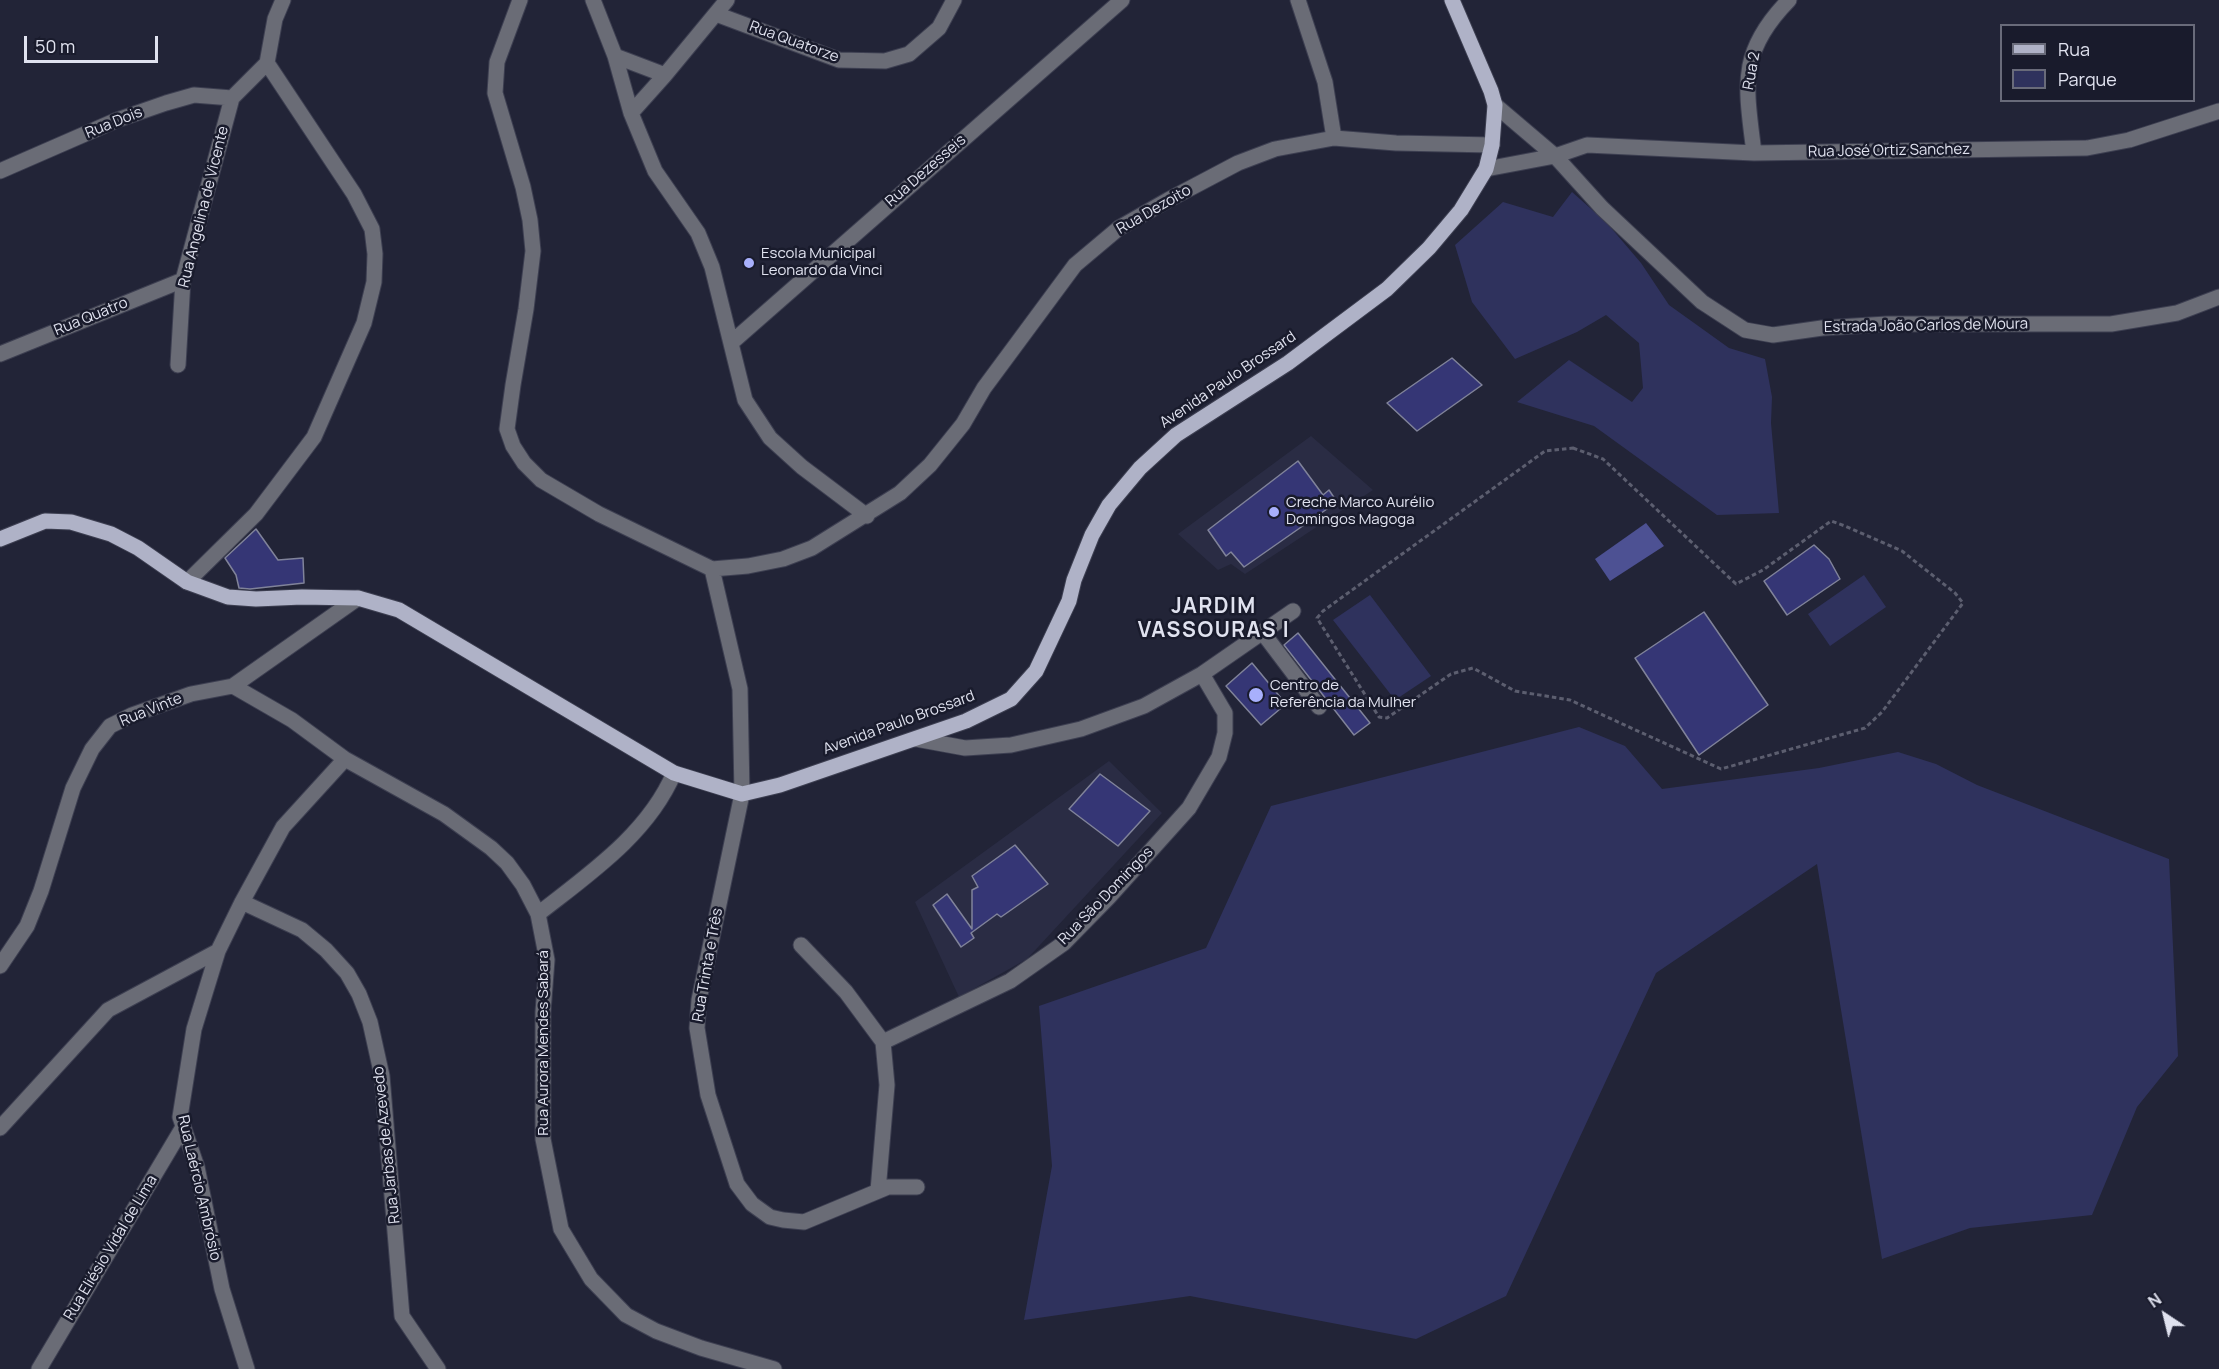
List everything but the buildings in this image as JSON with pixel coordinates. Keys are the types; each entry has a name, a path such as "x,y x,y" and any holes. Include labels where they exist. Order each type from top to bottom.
{"main road":[{"name":"Avenida Paulo Brossard","path":"742,794 780,785 916,739 966,721 1011,699 1036,671 1070,601 1074,580 1092,536 1109,505 1140,468 1176,435 1288,363 1387,289 1429,248 1461,210 1486,169 1492,145 1495,105 1452,0"},
{"path":"0,540 45,521 71,522 111,534 138,548 187,582 228,597 358,598 399,610 674,773 742,794"}],"street":[{"path":"187,582 255,514 314,437 364,323 374,282 375,254 372,229 354,194 267,63 274,19 283,0"},
{"path":"520,0 497,62 495,93 523,187 530,220 533,251 507,429 513,447 524,463 541,480 599,514 712,569"},
{"path":"592,0 615,56 631,113 655,171 698,233 712,267 745,400 770,438 802,467 867,516"},
{"path":"631,113 727,0"},
{"name":"Rua Quatorze","path":"716,14 839,60 885,61 909,54 939,28 954,0"},
{"name":"Rua Dezesseis","path":"731,342 1102,7 1122,0"},
{"path":"1298,0 1325,82 1334,138"},
{"name":"Rua 2","path":"1754,153 1746,86 1751,59 1762,31 1789,0"},
{"path":"615,56 665,75"},
{"name":"Rua Angelina de Vicente","path":"178,365 183,280 232,98 267,63"},
{"name":"Rua Dois","path":"0,171 117,120 166,103 194,95 232,98"},
{"name":"Estrada João Carlos de Moura","path":"1495,105 1555,156 1602,208 1702,302 1745,330 1773,335 1822,328 1887,324 2111,324 2177,313 2219,297"},
{"name":"Rua José Ortiz Sanchez","path":"1486,169 1555,156 1587,145 1754,153 2087,148 2129,140 2219,111"},
{"name":"Rua Dezoito","path":"712,569 748,566 783,559 812,548 867,516 900,493 930,465 963,424 991,379 1075,265 1119,228 1238,163 1275,149 1334,138 1396,143 1492,145"},
{"name":"Rua Quatro","path":"0,354 183,280"},
{"name":"Rua Trinta e Três","path":"712,569 740,689 742,794 699,1000 697,1028 708,1095 737,1184 752,1204 770,1217 804,1221 878,1191 888,1188 917,1187"},
{"name":"Rua Vinte","path":"0,966 27,926 41,891 73,788 92,748 110,726 132,715 191,694 233,686 358,598"},
{"path":"916,739 965,748 1011,745 1081,729 1144,706 1202,674 1293,611"},
{"path":"1263,633 1318,706"},
{"name":"Rua São Domingos","path":"883,1042 1010,981 1064,942 1109,897 1189,808 1219,757 1226,733 1225,713 1202,674"},
{"name":"Rua Aurora Mendes Sabará","path":"233,686 292,720 345,759 444,814 491,848 507,863 523,885 538,914 547,960 543,1012 543,1139 561,1229 591,1280 626,1315 668,1336 774,1369"},
{"name":"Rua Laércio Ambrósio","path":"247,1369 222,1290 197,1167 180,1117 194,1029 218,951 283,827 345,759"},
{"path":"538,914 588,875 634,832 664,796 674,773"},
{"name":"Rua Jarbas de Azevedo","path":"242,902 302,930 326,950 346,973 359,994 370,1022 382,1076 402,1316 438,1369"},
{"path":"801,945 846,992 883,1042 887,1085 878,1191"},
{"path":"0,1128 108,1010 218,951"},
{"name":"Rua Eliésio Vidal de Lima","path":"39,1369 183,1127"}],"path":[{"path":"1573,448 1603,459 1736,584 1763,570 1831,522 1902,550 1955,593 1963,603 1882,712 1865,728 1750,762 1721,768 1570,700 1515,690 1473,668 1451,674 1387,718 1379,717 1317,618 1323,611 1545,451 1573,448"}],"shaded area":[{"name":"Creche Marco Aurélio Domingos Magoga","path":"1311,436 1373,490 1245,574 1231,564 1218,570 1178,534"},
{"path":"1646,523 1664,546 1610,581 1595,559"},
{"path":"1109,761 1162,813 1027,959 959,997 915,902"}],"green space":[{"path":"1572,192 1606,222 1641,263 1669,305 1729,348 1765,359 1772,397 1771,423 1779,513 1717,515 1594,426 1517,402 1569,360 1632,402 1643,388 1639,343 1606,315 1577,332 1515,359 1472,302 1455,245 1503,202 1553,217"},
{"path":"1864,575 1886,607 1830,646 1808,614"},
{"path":"1370,595 1431,676 1395,700 1333,620"},
{"path":"1579,727 1625,746 1662,789 1819,768 1898,752 1936,764 1977,785 2169,859 2178,1056 2137,1107 2092,1215 1970,1228 1882,1259 1817,864 1656,973 1506,1296 1416,1339 1190,1296 1024,1320 1052,1166 1039,1006 1206,948 1271,806"}],"place":[{"name":"Escola Municipal Leonardo da Vinci","path":"749,263"},
{"name":"Creche Marco Aurélio Domingos Magoga","path":"1274,512"},
{"name":"Centro de Referência da Mulher","path":"1256,695"}],"district":[{"name":"JARDIM VASSOURAS I","path":"1214,619"}]}
